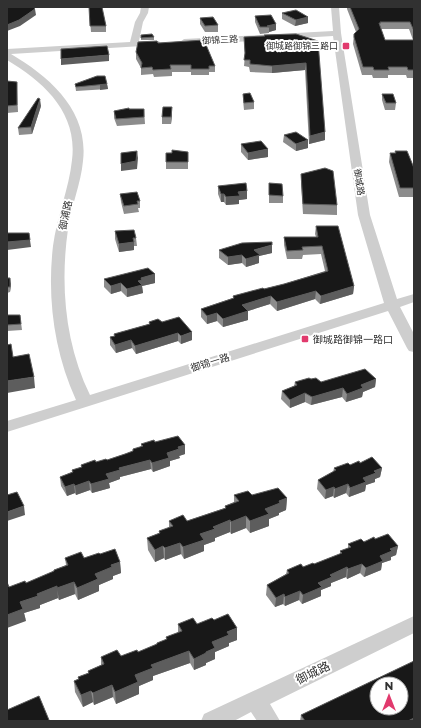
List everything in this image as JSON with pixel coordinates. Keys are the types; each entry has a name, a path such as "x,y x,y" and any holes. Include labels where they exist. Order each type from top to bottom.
{"street":[{"path":"134,45 139,22 144,13 145,7"},
{"name":"御城路","path":"336,7 337,33 364,215 392,305 414,348"},
{"name":"御锦三路","path":"7,52 337,33"},
{"name":"御浦路","path":"7,56 30,70 55,91 66,107 78,136 78,160 62,228 59,252 59,300 68,357 79,391 85,402"},
{"name":"御锦一路","path":"7,427 414,298"},
{"name":"御城路","path":"212,721 414,624"},
{"path":"256,700 269,721"}],"building":[{"path":"7,7 33,7 35,9 19,20 7,25"},
{"path":"89,7 102,7 106,26 90,26"},
{"path":"350,7 414,7 414,31 410,22 379,23 385,40 414,40 414,70 408,70 407,67 388,67 389,70 374,70 373,67 363,67 354,37 354,34 359,29"},
{"path":"296,10 308,17 296,20 282,13"},
{"path":"271,15 276,24 267,26 269,27 260,27 255,16"},
{"path":"213,17 218,25 205,26 200,18"},
{"path":"152,34 154,37 141,38 141,35"},
{"path":"296,34 318,41 325,132 310,136 306,63 272,66 250,64 250,60 244,60 244,37"},
{"path":"204,40 215,66 209,66 209,69 191,69 191,65 170,65 171,69 153,70 152,67 141,68 142,63 136,52 138,42 157,41 158,43"},
{"path":"107,46 109,55 61,59 61,49"},
{"path":"97,76 105,76 107,84 76,87 75,84"},
{"path":"7,81 17,82 17,105 7,106"},
{"path":"250,93 254,102 244,103 243,94"},
{"path":"382,94 393,94 396,103 386,103"},
{"path":"38,98 40,99 31,127 18,128"},
{"path":"163,107 172,107 171,117 162,117"},
{"path":"129,108 144,109 144,117 116,119 114,111"},
{"path":"296,132 308,140 296,144 284,135"},
{"path":"261,141 268,149 248,153 241,144"},
{"path":"172,150 188,152 188,162 166,162 166,153 172,153"},
{"path":"137,151 136,161 121,164 121,153"},
{"path":"395,151 407,151 414,168 414,188 400,188 390,153 396,153"},
{"path":"325,168 333,171 337,205 303,204 301,174"},
{"path":"246,183 247,191 238,192 240,196 226,197 224,194 221,194 218,186"},
{"path":"269,183 282,184 283,196 269,195"},
{"path":"137,192 140,201 137,201 138,204 124,206 120,194"},
{"path":"316,226 338,226 354,286 321,296 316,291 277,302 271,296 242,305 248,311 223,319 217,313 207,316 201,309 234,298 233,296 284,284 328,271 322,246 302,247 303,250 287,251 284,237 318,237"},
{"path":"134,230 136,238 133,238 134,242 119,244 115,231"},
{"path":"7,233 29,233 30,240 7,242"},
{"path":"272,242 272,245 254,250 260,255 246,259 242,255 228,257 219,250 242,243"},
{"path":"148,268 155,274 141,278 142,280 138,281 142,285 127,289 121,283 111,286 104,279"},
{"path":"7,278 10,278 10,287 7,287"},
{"path":"7,315 20,315 21,324 7,325"},
{"path":"179,317 192,332 181,336 178,333 135,346 131,340 115,345 110,337 115,336 114,334 150,324 149,322 158,319 162,322"},
{"path":"11,344 13,357 29,354 34,377 7,381 7,345"},
{"path":"365,369 376,379 361,385 363,388 347,394 343,388 312,397 305,393 290,400 282,391 297,385 295,382 309,378 316,378 321,382"},
{"path":"178,436 185,445 178,447 179,449 167,453 169,458 152,463 150,460 119,468 120,470 106,474 109,479 91,484 89,481 75,486 74,484 65,487 60,477 73,472 72,470 82,467 81,465 95,460 96,462 107,460 133,451 133,449 143,446 141,444"},
{"path":"372,457 382,468 374,471 376,473 363,478 366,482 350,488 348,484 335,489 334,487 326,490 318,480 336,470 334,468 348,463 350,465 359,461 360,463"},
{"path":"278,488 287,498 279,501 280,503 265,509 269,514 250,521 246,516 231,522 230,520 213,527 215,529 200,534 204,540 183,547 180,543 165,548 163,546 155,550 147,538 160,533 159,531 173,526 169,521 183,515 187,521 226,508 225,506 239,501 234,495 248,491 252,495"},
{"path":"17,492 24,506 7,512 7,495"},
{"path":"388,534 398,546 390,549 392,551 380,556 383,561 366,568 362,564 348,569 347,567 330,575 332,577 318,583 322,587 303,595 300,591 285,597 284,594 276,598 267,585 289,573 287,570 301,564 303,567 342,553 340,551 351,547 348,544 361,539 364,542 374,537 375,539"},
{"path":"115,549 120,562 95,574 98,579 77,588 74,582 57,588 57,586 37,594 38,596 20,602 23,609 7,615 7,582 9,587 25,581 26,583 68,565 65,558 81,552 84,558"},
{"path":"228,614 237,628 227,632 229,635 212,642 215,648 194,659 189,651 151,665 153,668 135,675 138,682 115,692 112,685 93,693 91,691 81,695 74,681 79,679 78,677 89,673 88,671 104,664 101,657 117,650 121,656 137,650 138,652 167,639 166,637 182,631 178,624 193,618 197,624 212,618 214,620"},
{"path":"414,661 414,718 408,721 305,721 301,715 369,683 369,716 409,716 409,676 383,676"},
{"path":"39,696 49,720 7,721 7,710"}],"place":[{"name":"御城路御锦三路口","path":"346,46"},
{"name":"御城路御锦一路口","path":"305,339"}]}
